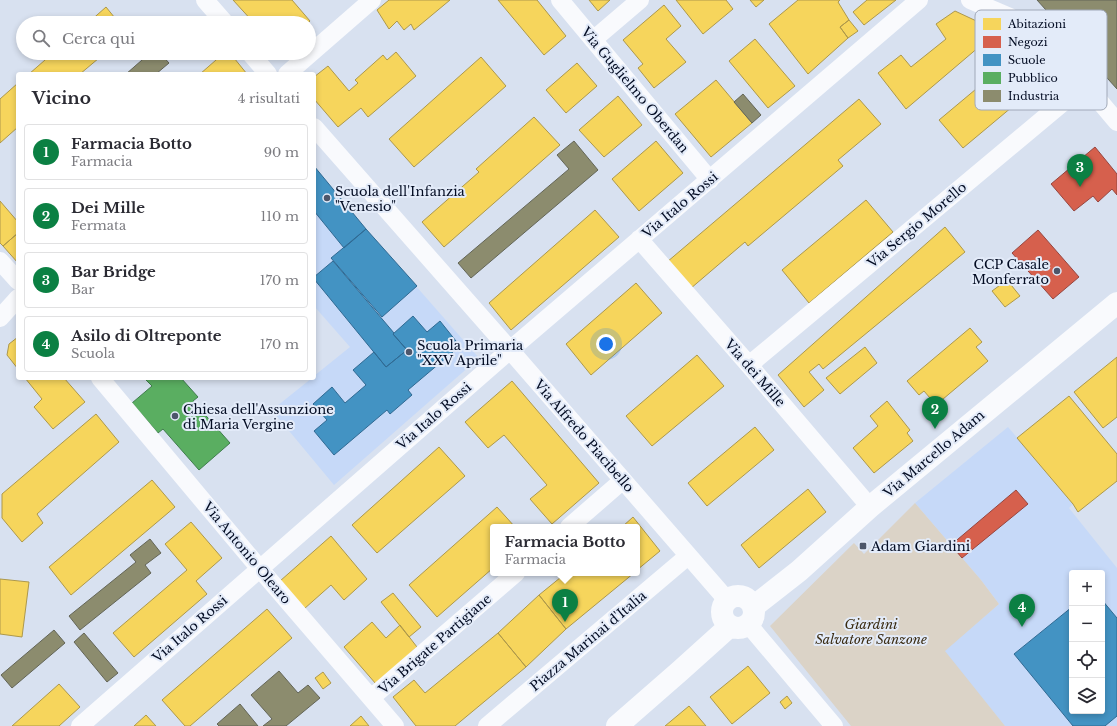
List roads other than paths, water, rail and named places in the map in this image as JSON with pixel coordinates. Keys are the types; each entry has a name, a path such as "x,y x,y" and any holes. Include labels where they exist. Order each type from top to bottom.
{"main road":[{"name":"Via Marcello Adam","path":"617,726 680,671 744,619 870,508 1117,303"},
{"path":"727,600 731,597 742,597 750,603 744,619"}],"street":[{"path":"205,0 219,16"},
{"path":"316,49 372,0"},
{"name":"Via Guglielmo Oberdan","path":"560,0 710,180"},
{"path":"593,40 640,0"},
{"name":"Via Italo Rossi","path":"80,726 510,350 919,0"},
{"path":"970,0 992,10"},
{"path":"256,60 266,72"},
{"path":"290,72 304,60"},
{"name":"Via Sergio Morello","path":"749,366 1054,110"},
{"path":"1107,110 1117,122"},
{"name":"Via Alfredo Piacibello","path":"316,129 727,600"},
{"name":"Via dei Mille","path":"640,239 870,508"},
{"path":"0,261 16,279"},
{"path":"0,318 16,300"},
{"name":"Via Antonio Olearo","path":"102,380 260,569 395,726"},
{"path":"572,524 622,481"},
{"name":"Piazza Marinai d'Italia","path":"487,726 688,556"},
{"name":"Via Brigate Partigiane","path":"371,698 513,576"},
{"path":"744,619 834,726"}],"place":[{"name":"Bar Bridge","path":"1080,187"},
{"name":"Scuola dell'Infanzia \"Venesio\"","path":"327,198"},
{"name":"CCP Casale Monferrato","path":"1057,271"},
{"name":"Scuola Primaria \"XXV Aprile\"","path":"409,352"},
{"name":"Chiesa dell'Assunzione di Maria Vergine","path":"175,416"},
{"name":"Dei Mille","path":"935,429"},
{"name":"Adam Giardini","path":"863,546"},
{"name":"Farmacia Botto","path":"565,622"},
{"name":"Asilo di Oltreponte","path":"1022,627"}],"park label":[{"name":"Giardini Salvatore Sanzone","path":"871,632"}]}
